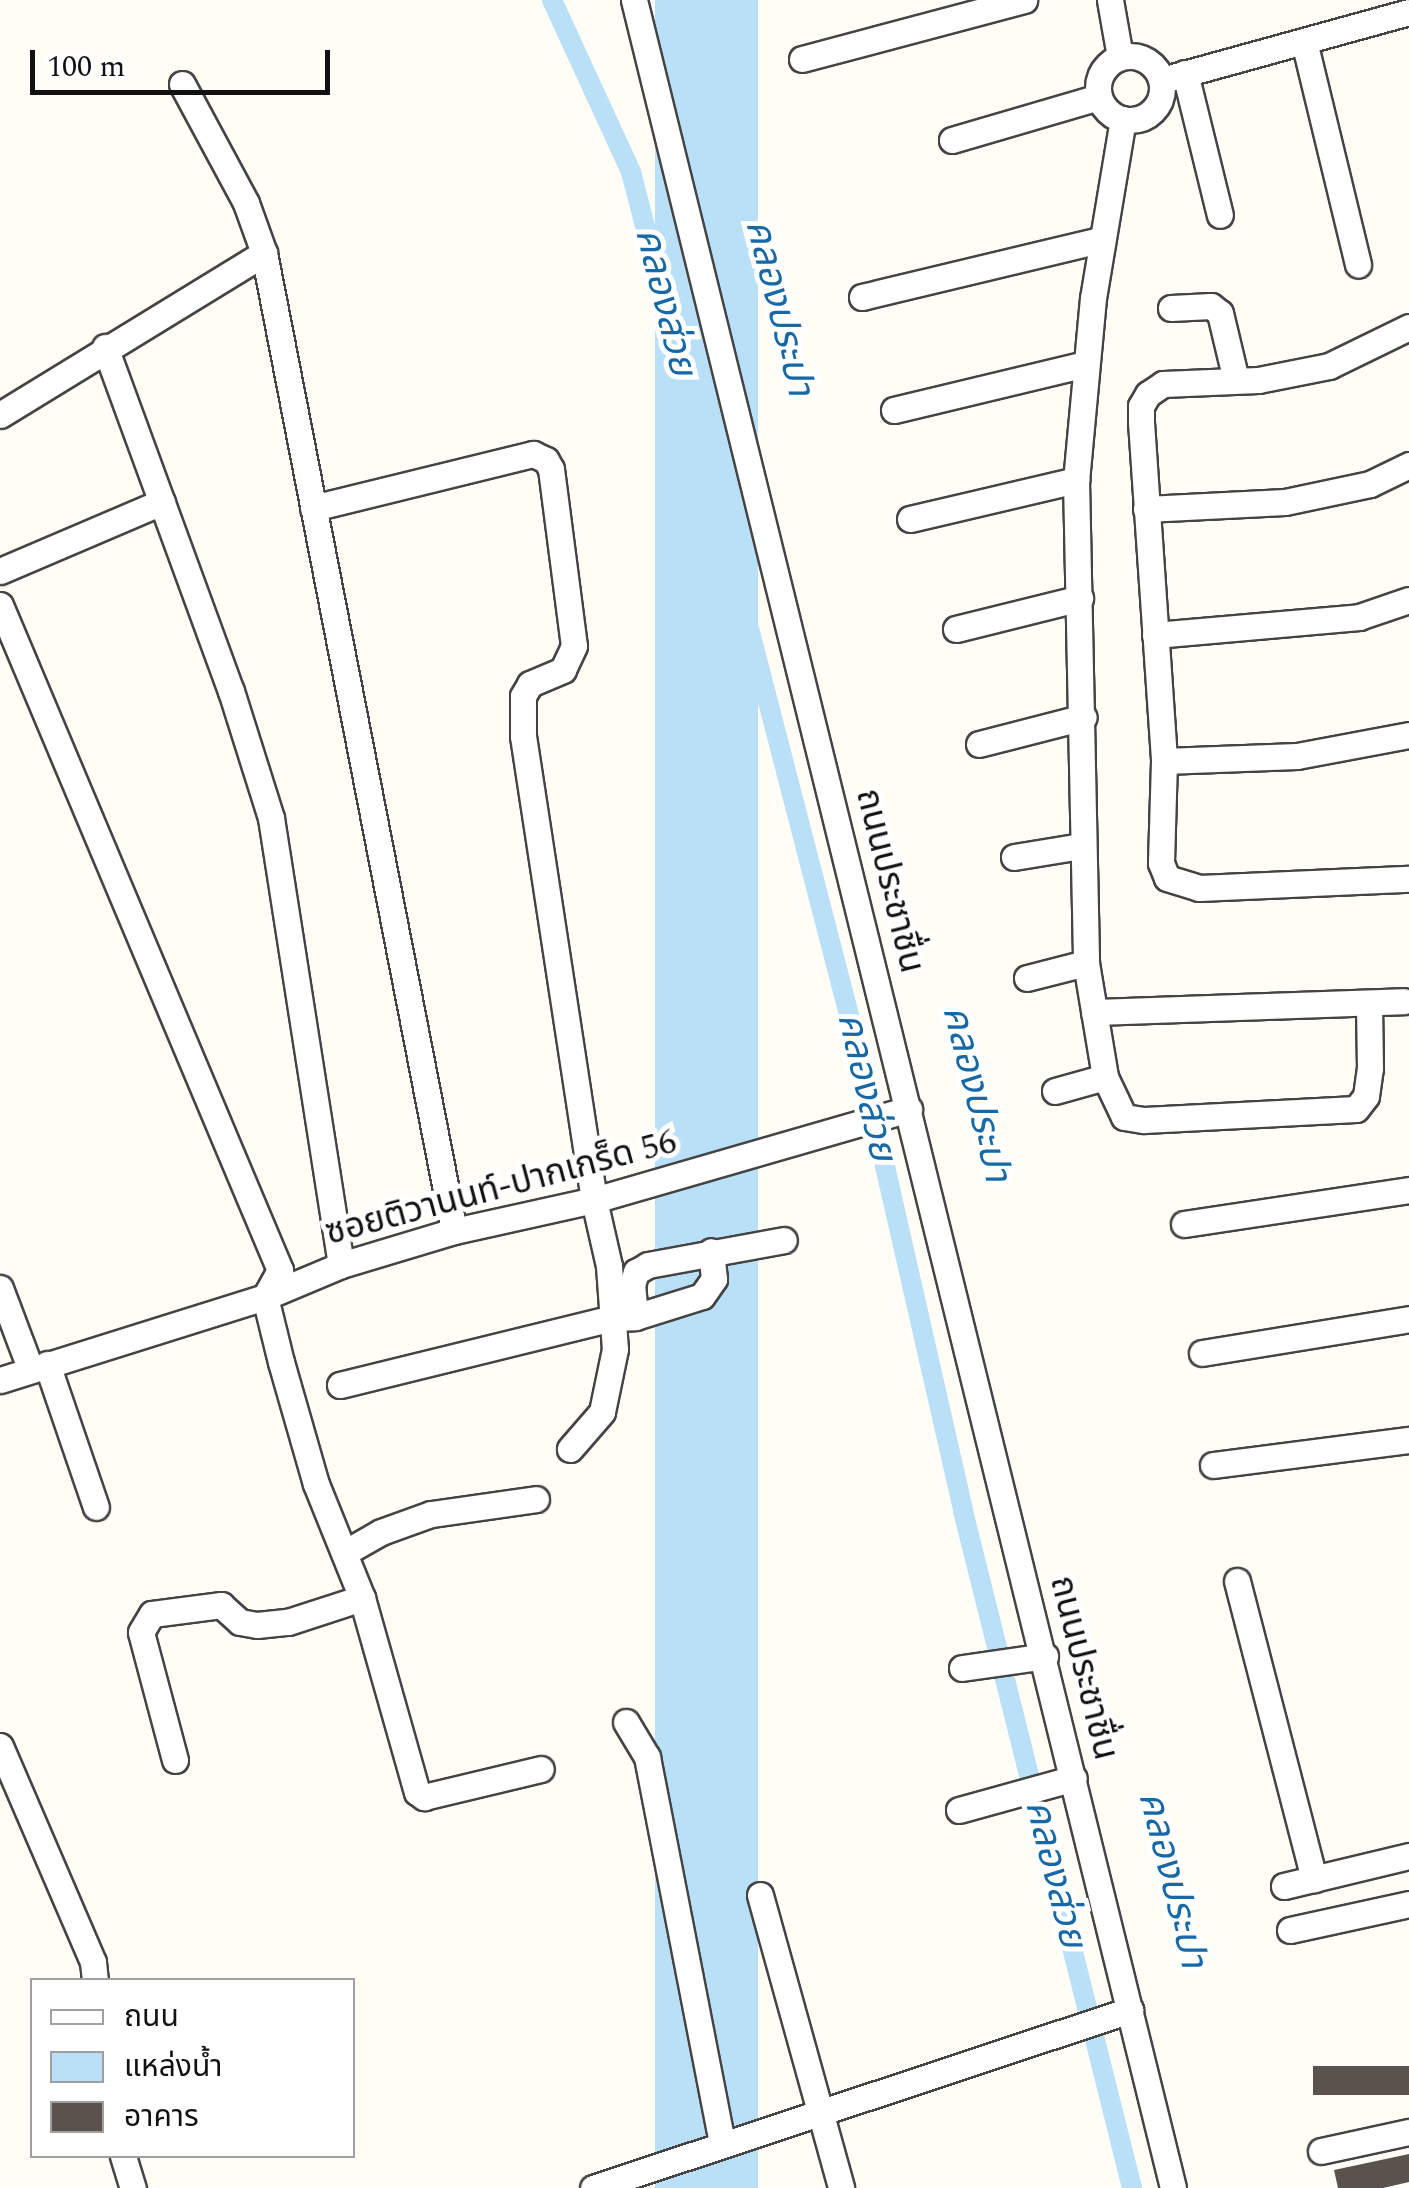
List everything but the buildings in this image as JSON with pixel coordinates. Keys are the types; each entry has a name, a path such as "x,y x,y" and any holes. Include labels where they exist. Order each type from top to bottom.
{"street":[{"name":"ถนนประชาชื่น","path":"634,0 887,1116 1044,1656 1173,2188"},
{"path":"802,59 1024,0"},
{"path":"1110,0 1120,57"},
{"path":"1220,215 1174,76 1138,56 1120,57 1102,73 1099,97 1108,112 1134,120 1154,110 1174,76 1409,12"},
{"path":"1304,41 1358,264"},
{"path":"182,84 246,203 264,253 454,1231"},
{"path":"952,140 1099,97"},
{"path":"1123,119 1100,240 1076,480 1084,717 1080,846 1086,963 1105,1077 1124,1117 1144,1120 1356,1109 1366,1096 1370,1068 1369,1004"},
{"path":"862,297 1100,240"},
{"path":"0,415 105,347 264,253"},
{"path":"1171,308 1211,306 1220,313 1236,380"},
{"path":"1409,327 1329,366 1236,380 1163,384 1148,394 1141,406 1164,761 1161,864 1168,878 1199,888 1409,879"},
{"path":"105,347 230,691 280,858 341,1265"},
{"path":"894,410 1086,364"},
{"path":"313,508 521,456 534,454 546,460 550,469 574,646 563,670 530,684 523,696 522,736 594,1200 624,1317"},
{"path":"1146,510 1284,502 1370,484 1409,465"},
{"path":"910,519 1076,480"},
{"path":"0,570 162,502"},
{"path":"956,628 1080,598"},
{"path":"1156,635 1340,619 1409,600"},
{"path":"0,605 280,1270 266,1297 316,1484 362,1598 418,1792 424,1797 542,1769"},
{"path":"979,744 1084,717"},
{"path":"1164,761 1297,756 1409,735"},
{"path":"1014,857 1080,846"},
{"path":"1027,978 1086,963"},
{"path":"1094,1012 1404,1001"},
{"path":"1055,1091 1105,1077"},
{"name":"ซอยติวานนท์-ปากเกร็ด 56","path":"0,1380 266,1297 341,1265 454,1231 594,1200 887,1116"},
{"path":"1184,1224 1409,1190"},
{"path":"570,1450 602,1412 614,1349 636,1272 674,1258 784,1240"},
{"path":"340,1385 702,1296 714,1279 711,1252"},
{"path":"0,1288 38,1366 96,1506"},
{"path":"1202,1353 1409,1320"},
{"path":"1213,1465 1409,1440"},
{"path":"346,1552 381,1532 430,1514 536,1499"},
{"path":"1236,1581 1314,1878"},
{"path":"175,1760 142,1632 152,1614 221,1605 240,1622 257,1625 288,1622 362,1598"},
{"path":"962,1668 1044,1656"},
{"path":"626,1722 647,1757 722,2144"},
{"path":"0,1746 93,1962 95,1978"},
{"path":"959,1810 1074,1778"},
{"path":"1284,1886 1409,1856"},
{"path":"760,1895 841,2188"},
{"path":"1290,1930 1409,1904"},
{"path":"593,2188 1130,2010"},
{"path":"1321,2150 1409,2132"},
{"path":"124,2158 133,2188"}],"water":[{"path":"655,0 758,0 758,2188 655,2188"}],"waterway":[{"name":"คลองส่วย","path":"552,0 631,172 862,1065 963,1511 1132,2188"}],"water label":[{"name":"คลองประปา","path":"778,308"},
{"name":"คลองประปา","path":"975,1094"},
{"name":"คลองประปา","path":"1171,1880"}]}
